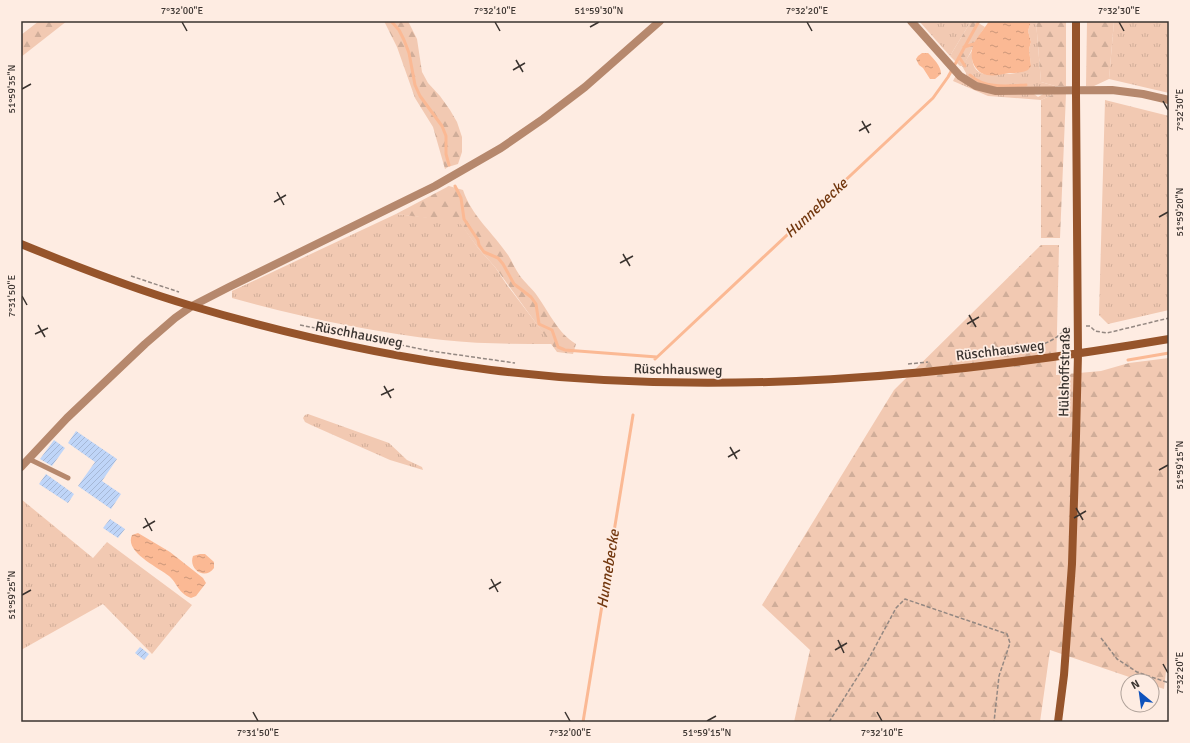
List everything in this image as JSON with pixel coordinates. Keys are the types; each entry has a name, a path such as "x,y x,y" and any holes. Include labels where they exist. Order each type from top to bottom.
{"main road":[{"name":"Hülshoffstraße","path":"1058,722 1064,675 1072,564 1078,354 1075,176 1076,21"},
{"name":"Rüschhausweg","path":"21,244 69,264 192,306 324,341 491,370 572,377 629,381 706,383 830,379 919,372 1078,354 1169,339"}],"street":[{"path":"21,467 67,418 145,344 175,318 192,306 434,186 494,152 543,119 585,87 660,21"},
{"path":"911,21 960,76 976,86 996,91 1112,90 1143,94 1169,100"}],"lane":[{"path":"28,459 68,478"}],"path":[{"path":"128,275 181,292"},
{"path":"1090,326 1095,331 1107,333 1169,318"},
{"path":"296,324 431,351 520,363"},
{"path":"976,357 1006,353 1052,341 1060,336 1066,327"},
{"path":"902,364 931,362"},
{"path":"829,722 867,662 896,608 905,599 1007,634 1010,643 999,676 994,722"},
{"path":"1100,638 1117,659 1138,672 1169,683"}],"green space":[{"path":"39,21 67,21 21,57 21,35"},
{"path":"384,21 408,21 417,39 422,72 428,83 440,96 457,122 462,137 462,152 458,164 445,169 433,127 415,98 397,47"},
{"path":"919,21 971,21 950,56"},
{"path":"971,21 985,27 963,66 960,66 950,56"},
{"path":"1031,21 1036,21 1041,82 1055,86 1055,88 988,88 966,78 966,73 962,66 972,51 973,64 978,72 987,74 1014,73 1020,72 1031,66 1029,49 1031,42 1028,31"},
{"path":"1036,21 1066,21 1066,86 1055,86 1041,82"},
{"path":"1087,21 1114,21 1109,79 1094,86 1086,86"},
{"path":"1114,21 1169,21 1169,93 1109,79"},
{"path":"956,75 965,83 1034,94 1038,97 1045,93 1054,94 1041,100 988,96 953,81"},
{"path":"1054,94 1066,94 1060,238 1041,238 1041,100"},
{"path":"1105,100 1169,116 1169,310 1108,324 1099,315"},
{"path":"449,186 463,190 471,208 508,255 520,276 536,294 559,329 576,344 573,354 557,352 495,267 478,248 459,222 396,214"},
{"path":"396,214 459,221 552,344 470,342 416,337 337,323 232,298 232,291"},
{"path":"1041,245 1059,245 1056,375 1101,371 1129,363 1169,358 1169,645 1164,689 1160,688 1160,673 1120,674 1050,650 1040,722 794,722 810,650 762,605 894,390"},
{"path":"308,414 389,443 407,460 422,467 423,470 390,460 311,425 305,422 303,418"},
{"path":"21,499 93,558 107,542 192,605 152,654 103,604 21,650"}],"water":[{"path":"989,21 1031,21 1028,31 1031,42 1029,49 1031,66 1028,70 1019,73 985,75 977,70 973,62 972,50 977,39"},
{"path":"922,53 928,53 935,60 941,71 941,74 935,79 930,79 916,59"},
{"path":"138,533 170,552 203,578 206,583 196,596 191,598 183,594 169,576 150,564 137,553 131,541 132,535"},
{"path":"205,554 214,562 214,568 210,572 202,573 195,569 192,561 193,556"}],"building":[{"path":"76,431 117,459 102,481 121,494 111,509 78,486 95,462 68,443"},
{"path":"54,440 65,448 52,466 40,459"},
{"path":"46,474 74,494 68,503 39,484"},
{"path":"110,519 125,529 118,538 103,528"},
{"path":"140,647 149,654 144,660 135,653"}],"waterway":[{"path":"391,21 399,30 404,40 409,53 415,85 420,96 442,126 446,136 446,154 449,165"},
{"name":"Hunnebecke","path":"655,359 933,98 948,77 979,21"},
{"name":"Hunnebecke","path":"964,47 977,43"},
{"path":"959,57 965,66"},
{"path":"970,75 982,83 989,85 1026,85"},
{"path":"455,186 461,198 464,219 478,240 479,245 484,252 498,258 514,284 531,297 536,304 539,324 552,330 558,347 565,350 657,357"},
{"path":"1128,360 1169,353"},
{"name":"Hunnebecke","path":"583,722 633,415"}]}
